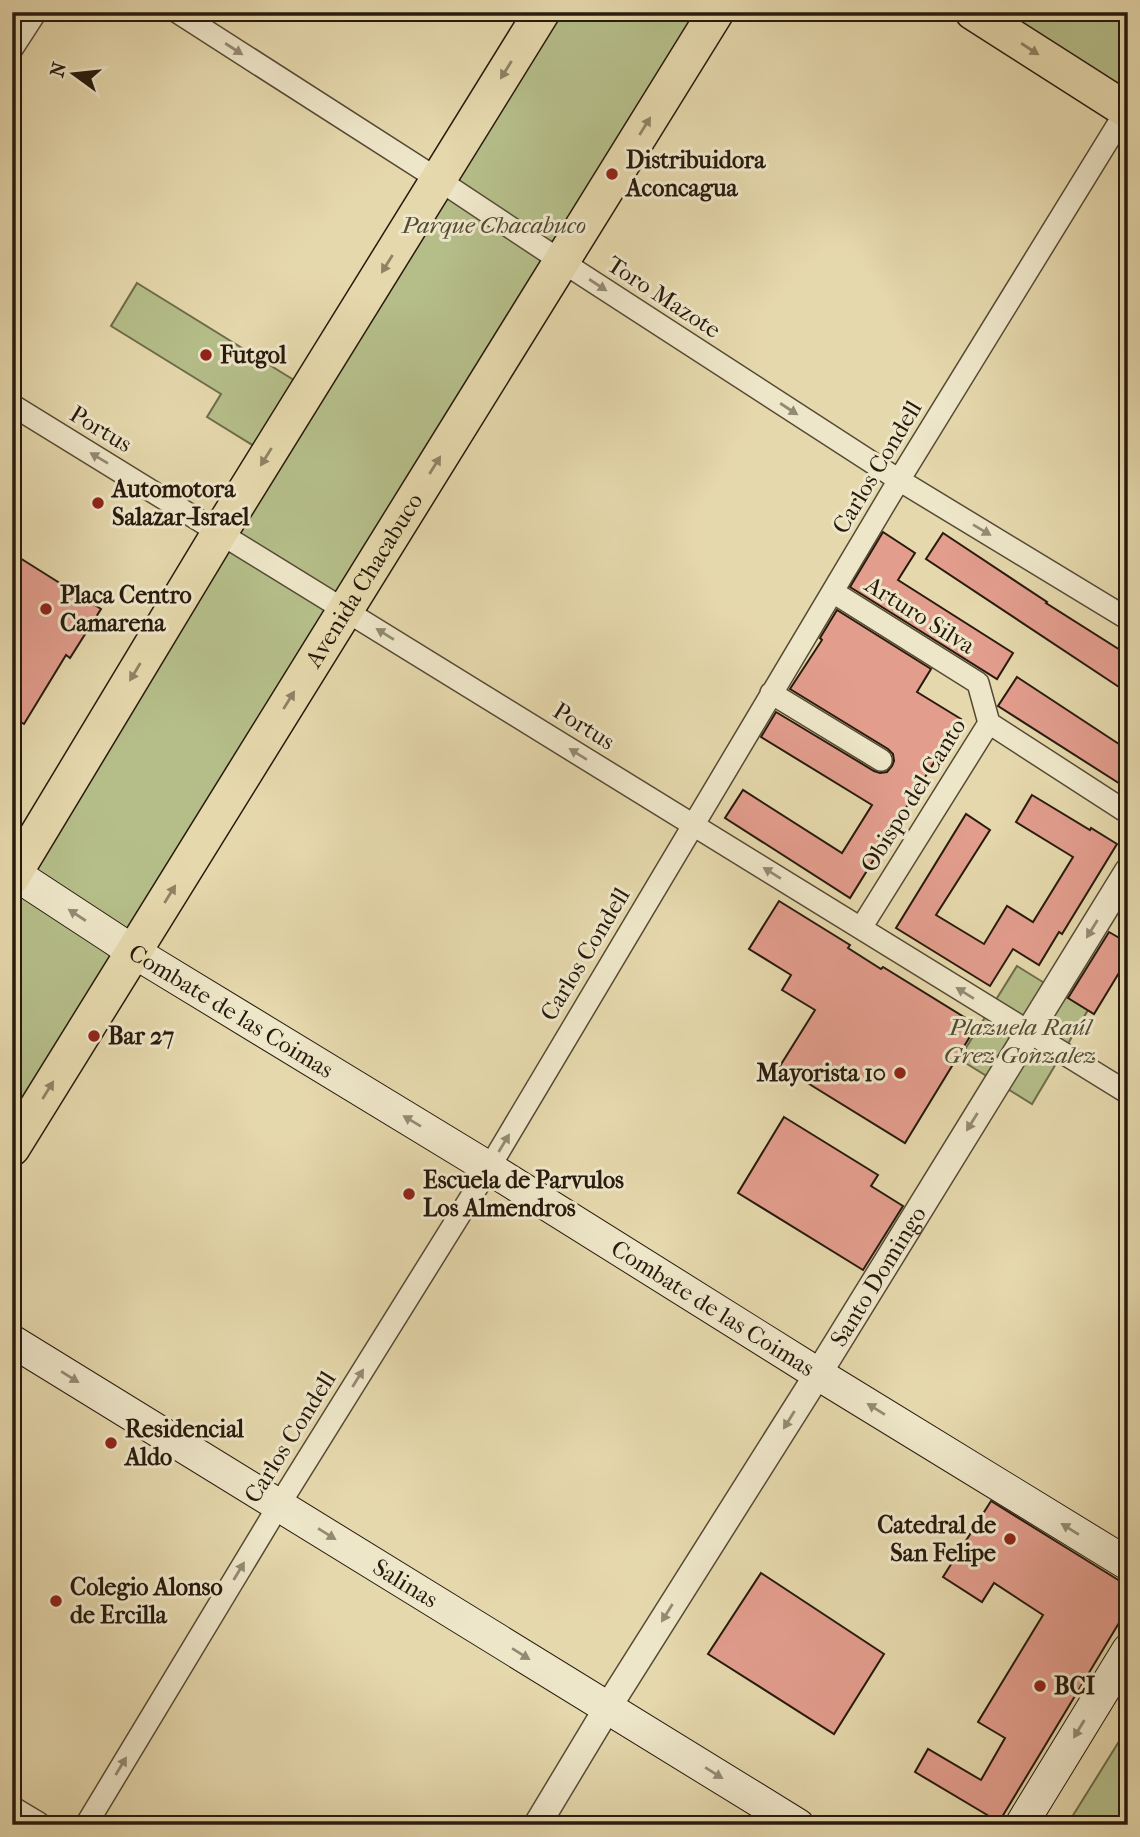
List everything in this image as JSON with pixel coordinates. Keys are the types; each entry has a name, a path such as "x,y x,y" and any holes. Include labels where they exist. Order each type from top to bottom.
{"main road":[{"path":"13,875 220,532 542,12"},
{"name":"Avenida Chacabuco","path":"12,1148 716,12"},
{"path":"973,12 1127,110"},
{"name":"Combate de las Coimas","path":"13,875 1128,1564"},
{"name":"Salinas","path":"12,1341 798,1825"},
{"path":"1021,1825 1128,1650"}],"street":[{"path":"12,49 36,12"},
{"name":"Toro Mazote","path":"177,12 899,480 1128,619"},
{"name":"Carlos Condell","path":"86,1825 279,1505 489,1168 899,480 1127,110"},
{"name":"Portus","path":"12,405 1128,1093"},
{"name":"Arturo Silva","path":"833,592 978,683 989,723"},
{"path":"771,693 881,760"},
{"name":"Obispo del Canto","path":"861,928 989,723 1128,813"},
{"name":"Santo Domingo","path":"537,1825 1128,871"},
{"path":"12,1810 37,1825"}],"green space":[{"name":"Parque Chacabuco","path":"555,12 702,12 12,1117 12,904 176,629"},
{"path":"1002,12 1128,12 1128,94"},
{"name":"Futgol","path":"137,283 302,385 262,451 207,417 221,394 111,326"},
{"name":"Plazuela Raúl Grez Gonzalez","path":"1017,966 1088,1010 1032,1104 959,1059"},
{"path":"1128,1727 1128,1825 1067,1825"}],"building":[{"path":"883,532 915,553 898,580 1013,653 997,679 850,587"},
{"path":"943,533 1128,655 1128,693 926,559"},
{"path":"12,553 101,609 70,658 66,655 24,724 12,717"},
{"path":"837,610 931,669 917,692 961,719 850,898 725,818 743,790 842,853 872,805 761,737 776,712 874,771 887,772 892,766 893,754 888,749 790,689 822,640 820,638"},
{"path":"1017,677 1128,750 1128,789 998,706"},
{"path":"1032,795 1117,844 1062,934 1059,932 1039,965 1013,949 990,986 896,928 966,814 990,830 936,915 984,944 1007,906 1033,922 1073,857 1016,822"},
{"path":"779,901 850,945 848,948 881,969 883,967 977,1025 905,1143 780,1066 815,1010 782,990 791,975 749,949"},
{"path":"1109,932 1128,943 1128,958 1094,1014 1068,998"},
{"path":"784,1117 878,1175 871,1186 903,1206 863,1270 738,1193"},
{"path":"991,1501 1128,1586 1128,1608 999,1822 915,1772 928,1749 981,1780 1005,1738 978,1722 1043,1615 994,1583 982,1602 943,1577"},
{"path":"761,1573 884,1654 834,1734 708,1654"}],"place":[{"name":"Distribuidora Aconcagua","path":"612,174"},
{"name":"Futgol","path":"206,355"},
{"name":"Automotora Salazar-Israel","path":"98,503"},
{"name":"Placa Centro Camarena","path":"46,609"},
{"name":"Bar 27","path":"94,1036"},
{"name":"Mayorista 10","path":"900,1073"},
{"name":"Escuela de Parvulos Los Almendros","path":"409,1194"},
{"name":"Residencial Aldo","path":"111,1443"},
{"name":"Catedral de San Felipe","path":"1010,1539"},
{"name":"Colegio Alonso de Ercilla","path":"56,1601"},
{"name":"BCI","path":"1040,1686"}]}
